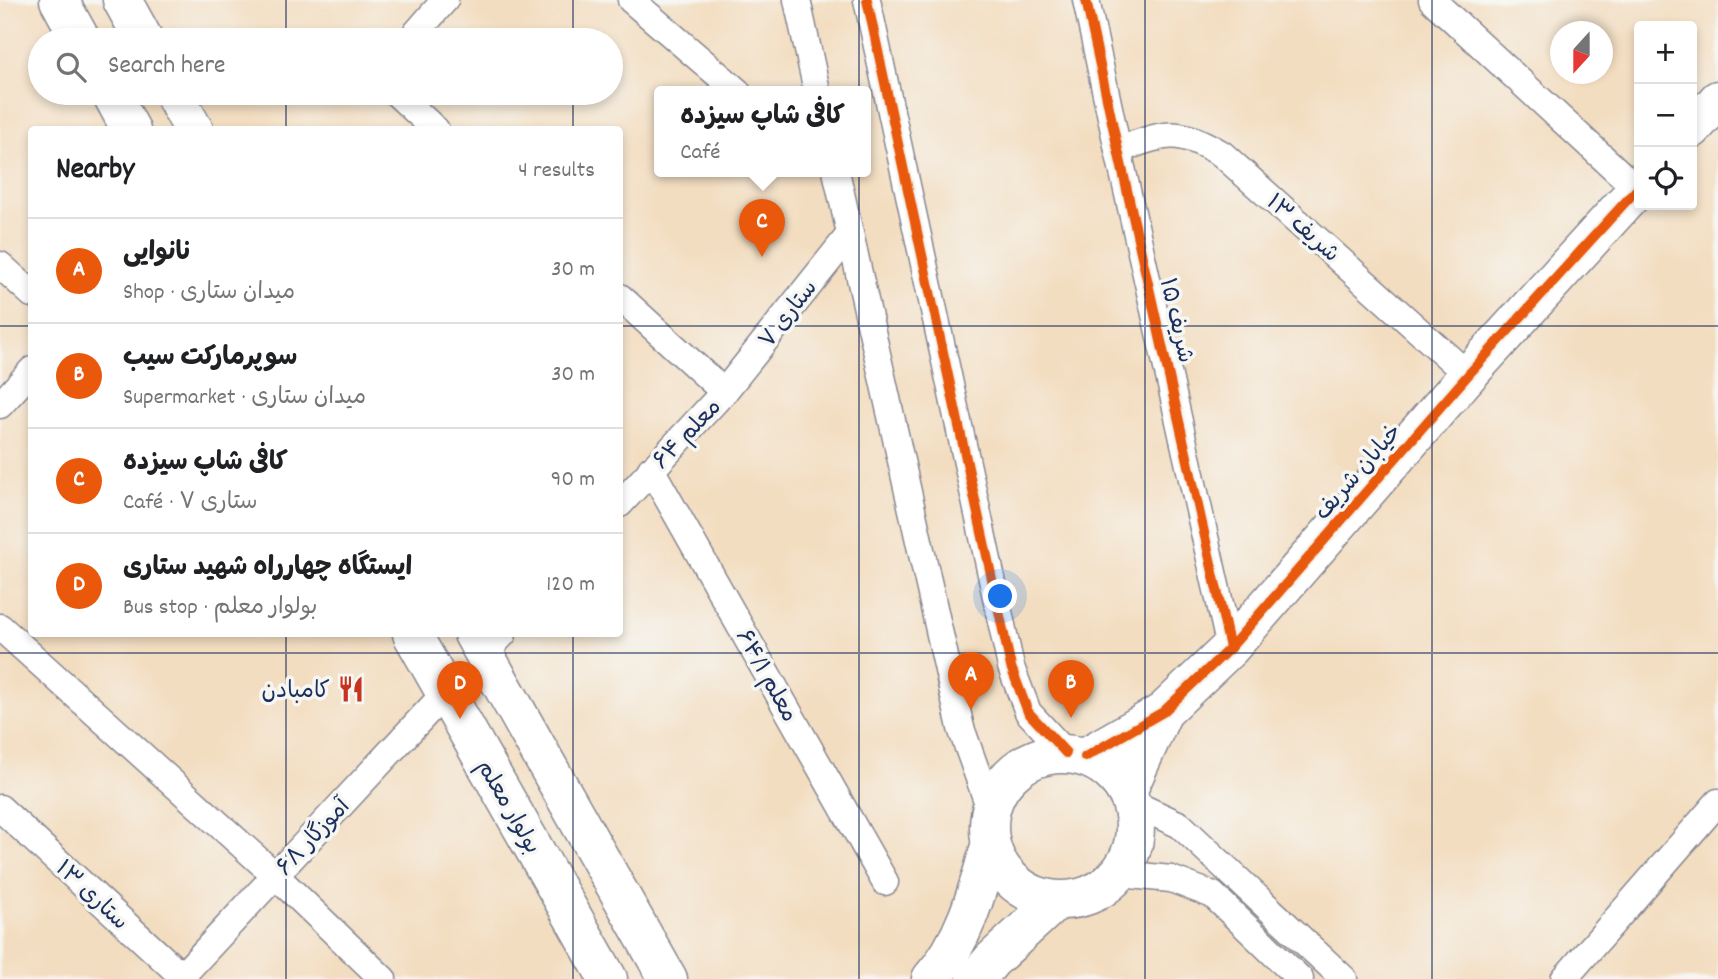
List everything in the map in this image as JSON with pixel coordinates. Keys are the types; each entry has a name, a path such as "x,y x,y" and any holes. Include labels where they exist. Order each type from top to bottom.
{"street":[{"path":"59,0 74,28"},
{"path":"122,0 137,28"},
{"path":"420,28 445,0"},
{"path":"631,0 731,86"},
{"path":"797,0 816,86"},
{"path":"867,0 1012,667 1028,712 1075,755 1130,797 1180,825 1344,979"},
{"name":"شریف ۱۵","path":"1086,0 1230,648"},
{"path":"1432,0 1634,184"},
{"path":"1697,123 1718,100"},
{"path":"117,105 129,126"},
{"path":"180,105 192,126"},
{"path":"409,105 432,126"},
{"name":"شریف ۱۳","path":"1118,150 1162,135 1196,139 1222,154 1468,375"},
{"path":"836,177 961,727 990,808 990,846 972,908 944,964 931,979"},
{"name":"خیابان شریف","path":"1075,755 1163,712 1230,648 1468,375 1634,192"},
{"name":"ستاری ۷","path":"724,392 850,234"},
{"path":"0,265 28,290"},
{"path":"623,300 724,392"},
{"path":"0,405 28,374"},
{"name":"معلم ۶۴","path":"623,501 724,392"},
{"name":"معلم ۶۴/۱","path":"651,469 885,882"},
{"path":"0,627 276,876 383,979"},
{"name":"بولوار معلم","path":"414,637 608,979"},
{"path":"487,640 668,979"},
{"name":"آموزگار ۶۸","path":"182,978 445,694"},
{"name":"خیابان شریف","path":"1130,797 1163,712"},
{"path":"990,808 1005,779 1032,758 1075,755"},
{"path":"990,846 1014,884 1056,901 1091,896 1120,874 1132,852 1136,827 1130,797"},
{"name":"ستاری ۱۳","path":"0,808 182,978"},
{"path":"1564,979 1715,812"},
{"path":"1120,874 1171,879 1213,895 1300,979"},
{"path":"976,979 992,960 1056,901"}],"cycle path":[{"path":"867,0 1011,667 1028,712 1066,753"},
{"path":"1086,0 1230,648"},
{"path":"1085,757 1163,712 1230,648 1468,375 1634,192"}],"place":[{"name":"کافی شاپ سیزده","path":"762,257"},
{"name":"کامبادن","path":"351,689"},
{"name":"نانوایی","path":"971,710"},
{"name":"سوپرمارکت سیب","path":"1071,718"},
{"name":"ایستگاه چهارراه شهید ستاری","path":"460,719"}]}
